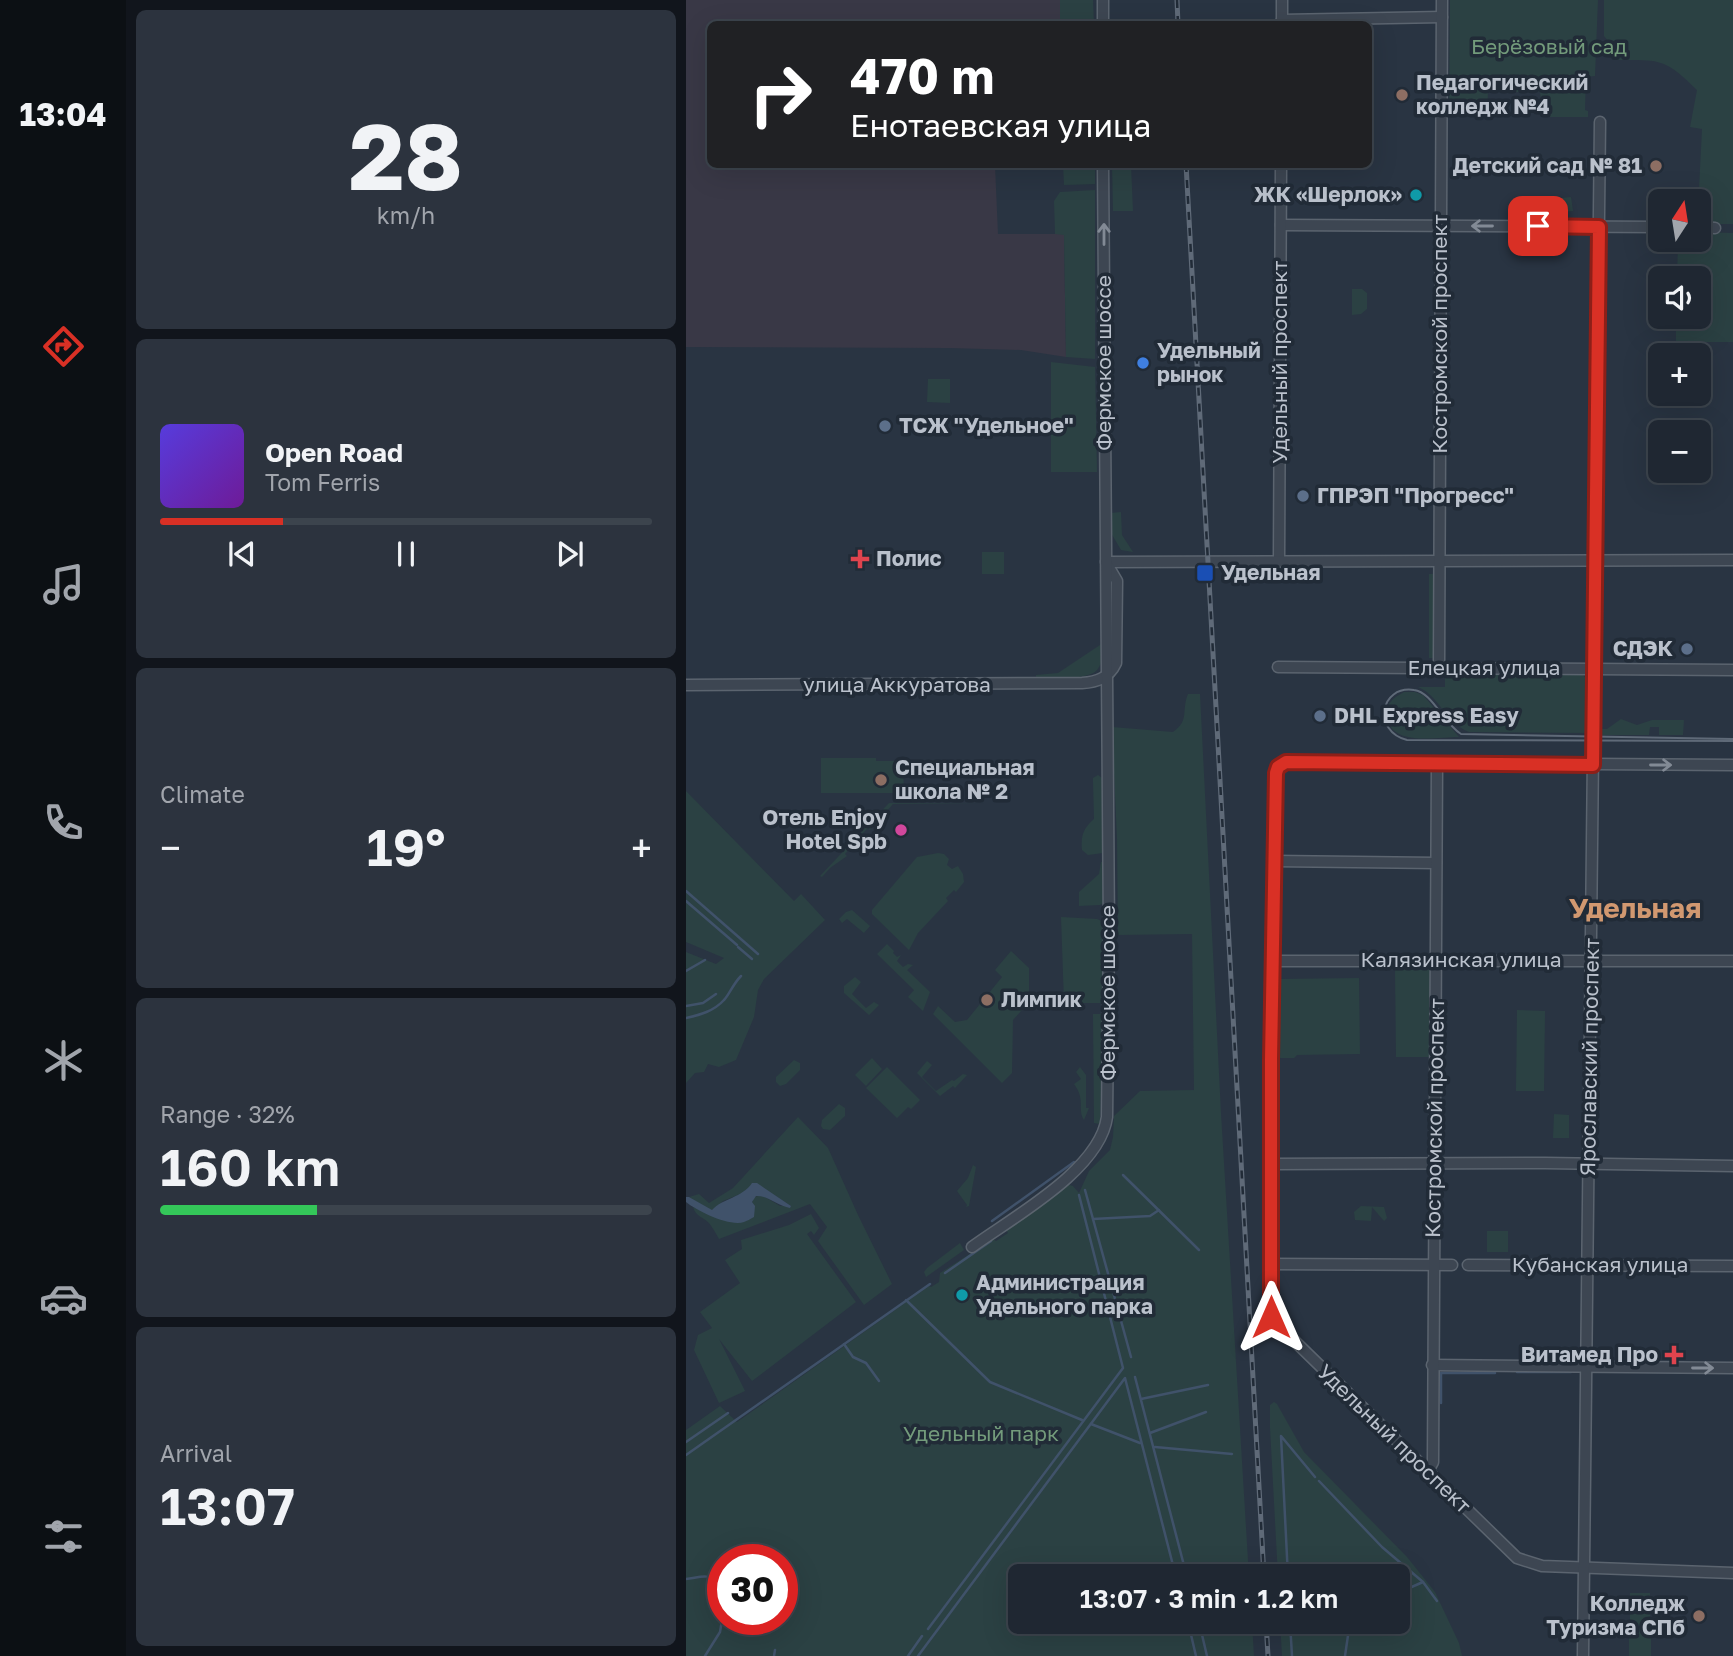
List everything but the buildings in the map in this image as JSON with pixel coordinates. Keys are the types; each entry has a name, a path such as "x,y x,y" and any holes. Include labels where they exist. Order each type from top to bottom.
{"street":[{"path":"1103,0 1103,21"},
{"path":"1282,0 1282,21"},
{"name":"Костромской проспект","path":"1438,668 1442,0"},
{"path":"1314,21 1442,17"},
{"name":"Ярославский проспект","path":"1583,1656 1600,122"},
{"name":"Фермское шоссе","path":"972,1247 1074,1174 1099,1144 1106,1126 1109,932 1103,168"},
{"name":"Удельный проспект","path":"1279,561 1281,168"},
{"path":"1281,225 1648,227"},
{"path":"1106,562 1733,560"},
{"name":"Фермское шоссе","path":"1106,562 1117,581 1116,663 1106,676"},
{"path":"1117,581 1121,569 1132,562"},
{"name":"Елецкая улица","path":"1278,667 1733,670"},
{"name":"улица Аккуратова","path":"686,685 1082,683 1100,680 1106,676"},
{"name":"Удельный проспект","path":"1437,764 1286,762 1278,767 1272,961 1272,1319 1517,1558 1542,1566 1733,1573"},
{"path":"1437,764 1733,765"},
{"name":"Костромской проспект","path":"1428,1471 1433,1462 1437,764"},
{"path":"1274,862 1437,863"},
{"name":"Калязинская улица","path":"1272,961 1733,961"},
{"path":"1270,1164 1733,1166"},
{"path":"1271,1264 1451,1265"},
{"name":"Кубанская улица","path":"1468,1265 1733,1266"},
{"path":"1432,1366 1733,1368"}],"shaded area":[{"path":"686,0 1060,0 1060,21 707,21 707,168 995,168 998,234 1064,234 1066,357 1021,350 950,348 686,347"}],"green space":[{"path":"1060,0 1093,0 1094,21 1060,21"},
{"name":"Берёзовый сад","path":"1450,0 1598,0 1595,76 1586,77 1585,110 1588,111 1588,117 1543,117 1540,92 1488,92 1487,116 1449,117"},
{"name":"Берёзовый сад","path":"1604,0 1733,0 1733,224 1712,224 1712,189 1699,189 1702,129 1690,127 1697,90 1676,71 1660,63 1614,60 1614,42 1609,42 1604,36"},
{"path":"1063,168 1095,168 1095,184 1064,185"},
{"path":"1112,168 1131,168 1133,211 1113,211"},
{"path":"1095,190 1095,359 1066,357 1064,235 1055,234 1054,201 1060,192"},
{"path":"1571,197 1573,211 1541,214 1540,200"},
{"path":"1712,232 1733,233 1733,342 1676,342 1676,329 1711,329 1711,266 1677,266 1678,252 1712,252"},
{"path":"1352,289 1362,289 1367,293 1367,309 1361,314 1352,315"},
{"path":"1051,362 1095,367 1097,472 1051,472"},
{"path":"928,379 950,379 950,403 927,402"},
{"path":"1121,512 1122,535 1133,552 1121,550 1111,533 1110,513"},
{"path":"982,552 1004,552 1004,574 982,574"},
{"path":"1429,574 1435,574 1434,658 1429,658"},
{"path":"1103,643 1100,664 1092,674 1068,678 1036,678 1036,675 1058,673"},
{"path":"1445,673 1581,673 1588,680 1588,733 1469,732 1454,722 1432,696 1418,687 1445,687"},
{"path":"1404,692 1423,695 1459,737 1428,739 1406,737 1397,733 1390,726 1387,708 1393,699"},
{"name":"Удельный парк","path":"1188,694 1200,694 1221,1113 1248,1564 1008,1564 1008,1634 1253,1634 1254,1656 686,1656 686,1430 720,1406 737,1422 929,1286 939,1282 940,1273 993,1239 996,1241 1008,1233 1005,1228 1066,1184 1073,1186 1079,1193 1089,1171 1110,1150 1114,1116 1140,1091 1194,1090 1192,934 1118,935 1112,727 1173,732 1183,719"},
{"path":"1621,719 1637,725 1652,720 1684,720 1683,735 1659,735 1659,727 1650,727 1649,735 1599,735 1599,729 1607,729"},
{"path":"821,758 903,761 904,793 821,793"},
{"path":"1098,775 1102,778 1103,853 1088,855 1082,850 1082,840 1085,829 1094,819 1093,778"},
{"path":"686,791 794,901 801,894 825,920 764,979 758,990 754,1017 736,1060 719,1067 708,1064 704,1072 695,1073 686,1083 686,952 716,964 724,958 686,942"},
{"path":"889,803 985,804 893,804 886,812 883,810 870,830 868,828 860,836 863,839 855,848 852,846 845,854 847,856 820,876"},
{"path":"938,853 949,859 947,865 952,869 958,866 964,882 956,892 954,890 946,898 948,901 918,933 909,950 872,914 872,910 917,857"},
{"path":"1101,862 1103,903 1079,906 1079,892 1099,874"},
{"path":"852,910 870,926 864,933 847,919 842,923 839,919"},
{"path":"1061,917 1097,919 1104,922 1105,1003 1064,1003"},
{"path":"887,944 897,957 901,955 897,961 903,967 913,965 907,970 930,992 923,1011 908,997 914,990 877,954"},
{"path":"1011,951 1029,968 1029,1002 1013,1020 1012,1073 1002,1083 933,1014 938,1006 955,1022 967,1020 1002,977 995,970"},
{"path":"1395,969 1430,969 1429,1057 1396,1057"},
{"path":"855,977 861,982 852,994 866,1008 874,1002 879,1005 869,1015 844,993 844,986"},
{"path":"1359,978 1360,1054 1277,1058 1278,979"},
{"path":"1517,1010 1545,1011 1544,1091 1516,1091"},
{"path":"1093,1014 1103,1014 1100,1124 1094,1123"},
{"path":"872,1058 882,1069 866,1086 855,1075"},
{"path":"794,1060 800,1063 800,1070 786,1084 780,1086 776,1077"},
{"path":"927,1061 932,1065 922,1077 936,1091 963,1074 967,1075 955,1088 953,1086 940,1096 917,1073"},
{"path":"887,1067 920,1100 897,1118 866,1088"},
{"path":"1080,1067 1086,1075 1086,1108 1089,1108 1084,1120 1080,1095 1074,1084 1081,1079 1076,1072"},
{"path":"839,1104 845,1108 845,1116 830,1130 823,1129 822,1120"},
{"path":"1554,1114 1569,1115 1569,1138 1553,1138"},
{"path":"798,1117 828,1148 892,1284 864,1305 818,1241 827,1227 810,1204 719,1239 709,1223 698,1215 693,1207 723,1219 752,1203 754,1197 762,1195 780,1206 791,1206 755,1183 745,1192 723,1201 712,1211 689,1197 699,1194 709,1203 733,1188"},
{"path":"973,1165 976,1167 969,1206 966,1207 957,1191 968,1178"},
{"path":"1361,1206 1384,1207 1387,1218 1384,1221 1372,1207 1371,1221 1355,1220 1354,1212"},
{"path":"811,1214 819,1228 814,1235 811,1231 807,1234 856,1302 752,1381 719,1339 745,1391 719,1403 694,1350 698,1335 712,1328 700,1312 740,1283 725,1260 742,1249 741,1240 789,1225"},
{"path":"1487,1231 1508,1231 1508,1252 1487,1252"},
{"path":"960,1243 964,1250 926,1277 924,1272 927,1268"},
{"path":"1274,1402 1277,1404 1304,1452 1407,1557 1435,1592 1459,1643 1462,1656 1282,1656 1281,1634 1410,1634 1410,1564 1277,1564 1270,1405"},
{"path":"1630,1593 1650,1593 1650,1626 1630,1626"},
{"path":"1629,1628 1651,1628 1651,1656 1629,1656"}],"water":[{"path":"752,1183 757,1183 791,1206 790,1208 756,1196 752,1202 755,1206 754,1217 738,1223 714,1217 686,1202 686,1197 689,1197 712,1210 743,1192"}],"waterway":[{"path":"686,891 758,954"},
{"path":"686,901 737,945"},
{"path":"738,947 752,959"},
{"path":"686,971 705,960"},
{"path":"686,1018 720,1004 741,976"},
{"path":"686,1006 703,1003 716,994"},
{"path":"992,1221 1074,1162"},
{"path":"1123,1175 1199,1250"},
{"path":"1085,1190 1131,1357"},
{"path":"928,1629 1123,1368 1079,1195"},
{"path":"1093,1219 1150,1216 1159,1210"},
{"path":"945,1273 991,1241"},
{"path":"686,1455 930,1284"},
{"path":"906,1300 990,1382 1082,1420"},
{"path":"844,1344 853,1357 866,1363 879,1381"},
{"path":"1517,1372 1571,1372"},
{"path":"1441,1403 1441,1373 1495,1373"},
{"path":"1135,1377 1184,1564"},
{"path":"918,1656 1125,1378 1173,1564"},
{"path":"1141,1399 1208,1385"},
{"path":"1150,1433 1206,1412"},
{"path":"686,1442 728,1413"},
{"path":"1091,1424 1140,1443"},
{"path":"1287,1564 1281,1436 1315,1477"},
{"path":"1155,1447 1232,1454"},
{"path":"1319,1481 1382,1547 1423,1582 1437,1601"},
{"path":"686,1579 707,1577"},
{"path":"1410,1588 1423,1582"},
{"path":"1191,1634 1196,1656"},
{"path":"1202,1634 1207,1656"},
{"path":"1291,1634 1292,1656"},
{"path":"1345,1656 1348,1634"},
{"path":"705,1656 718,1635"},
{"path":"908,1656 922,1636"},
{"path":"774,1656 775,1650"}],"tram line":[{"path":"1733,739 1461,734 1426,696 1414,690 1403,690 1394,694 1385,710 1389,728 1407,740 1733,741"}],"railway":[{"path":"1177,0 1178,21"},
{"path":"1186,168 1263,1564"},
{"path":"1267,1634 1268,1656"}],"place":[{"name":"Педагогический колледж №4","path":"1402,95"},
{"name":"Детский сад № 81","path":"1656,166"},
{"name":"ЖК «Шерлок»","path":"1416,195"},
{"name":"Удельный рынок","path":"1143,363"},
{"name":"ТСЖ \"Удельное\"","path":"885,426"},
{"name":"ГПРЭП \"Прогресс\"","path":"1303,496"},
{"name":"Полис","path":"860,559"},
{"name":"Удельная","path":"1205,573"},
{"name":"СДЭК","path":"1687,649"},
{"name":"DHL Express Easy","path":"1320,716"},
{"name":"Специальная школа № 2","path":"881,780"},
{"name":"Отель Enjoy Hotel Spb","path":"901,830"},
{"name":"Лимпик","path":"987,1000"},
{"name":"Администрация Удельного парка","path":"962,1295"},
{"name":"Витамед Про","path":"1674,1355"},
{"name":"Колледж Туризма СПб","path":"1699,1616"}],"district":[{"name":"Удельная","path":"1635,908"}],"route":[{"path":"1271,1317 1272,986 1278,767 1286,762 1593,765 1599,227 1538,226"}]}
